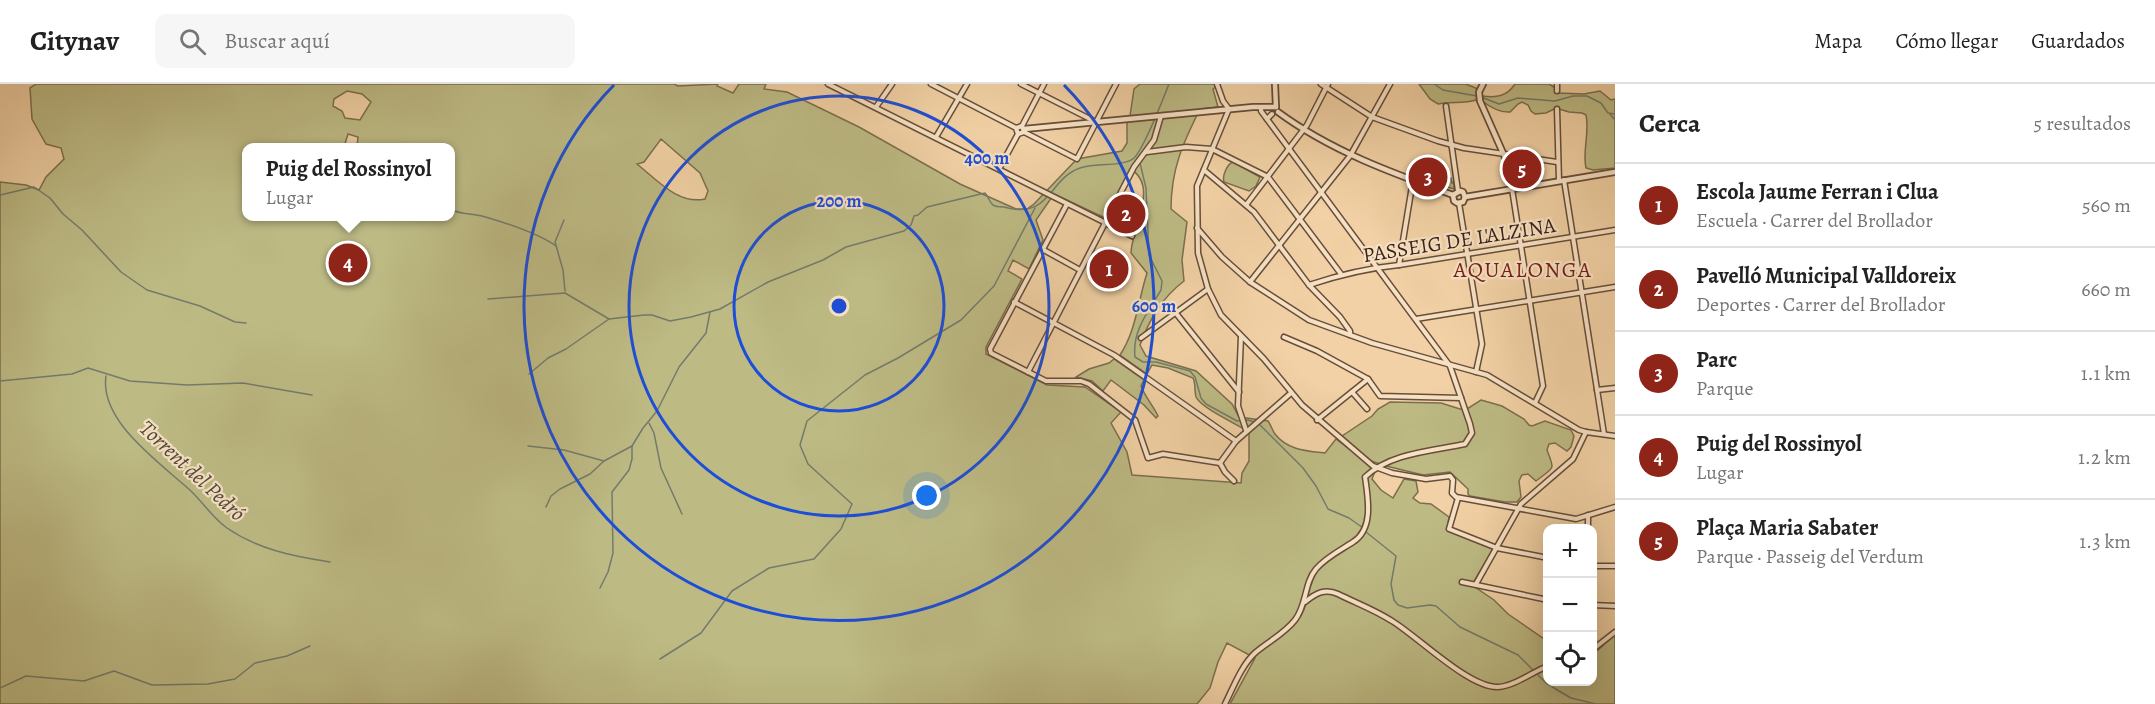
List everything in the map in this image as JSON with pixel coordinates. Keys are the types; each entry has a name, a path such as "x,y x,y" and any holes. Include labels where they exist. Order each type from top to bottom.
{"street":[{"path":"828,84 1132,236"},
{"path":"876,107 892,84"},
{"path":"931,84 1016,128 1023,129 1261,106 1267,108 1270,105 1303,131 1350,156 1453,195"},
{"path":"936,137 968,84"},
{"path":"1021,84 1097,122"},
{"path":"999,170 1023,129 1044,84"},
{"path":"1023,129 1077,159 1116,84"},
{"path":"1217,84 1223,101 1229,109"},
{"path":"1267,119 1275,111 1277,102 1275,84"},
{"path":"1321,84 1372,117 1450,144 1557,162"},
{"path":"1250,282 1350,156 1390,84"},
{"path":"1483,84 1479,92 1480,101 1504,154 1512,189 1543,386 1535,403"},
{"path":"1557,84 1557,91"},
{"path":"1246,205 1303,131 1327,86"},
{"path":"1226,704 1248,662 1256,652 1277,638 1293,622 1304,602 1314,571 1362,534 1368,518 1365,477 1376,467 1416,454 1465,444 1472,433 1450,366 1261,111 1261,106"},
{"path":"1446,106 1458,191"},
{"path":"1229,109 1197,186 1198,253 1208,290 1221,315 1264,359 1291,393 1317,420 1376,467 1426,479 1450,476 1453,480 1452,493 1458,498 1576,519 1615,507"},
{"path":"1557,109 1557,162 1573,237 1604,435"},
{"path":"1028,372 1134,167 1147,152 1156,134 1158,116"},
{"path":"1016,128 1018,134"},
{"path":"1147,152 1186,147 1212,149 1268,177 1341,274"},
{"path":"1204,170 1246,205 1280,245 1309,285 1340,317 1350,331 1350,335"},
{"path":"1459,203 1465,197 1615,172"},
{"path":"1400,265 1413,180"},
{"path":"1453,195 1458,191"},
{"path":"1458,191 1463,192 1465,197"},
{"path":"1453,195 1454,201 1459,203 1464,224 1482,344 1476,372"},
{"path":"1067,204 1014,302 990,349 991,352 1046,381 1081,381 1089,384 1135,420 1148,458 1163,454 1220,463"},
{"path":"1196,228 1222,257 1250,282 1309,320 1350,335 1495,379 1586,432 1615,436"},
{"name":"PASSEIG DE L'ALZINA","path":"1309,285 1341,274 1376,267 1615,230"},
{"path":"1042,249 1080,270"},
{"path":"1415,320 1615,287"},
{"path":"1141,338 1208,290"},
{"path":"1014,302 1113,355 1236,441"},
{"path":"1175,312 1239,392"},
{"path":"1241,335 1238,405 1246,430"},
{"path":"1284,337 1317,351 1368,379 1380,396 1461,398"},
{"path":"1317,420 1368,379"},
{"path":"1597,390 1615,388"},
{"path":"1352,392 1366,410"},
{"path":"1220,463 1246,430 1291,393"},
{"path":"1476,584 1521,504 1573,459 1586,432"},
{"path":"1220,463 1234,481"},
{"path":"1458,498 1449,529 1497,548 1543,557"},
{"path":"1588,515 1588,524"},
{"path":"1597,566 1615,566"},
{"path":"1462,582 1543,599"},
{"path":"1304,602 1322,591 1338,594 1393,621 1446,662 1496,687 1543,668"},
{"path":"1597,605 1615,606"},
{"path":"1597,647 1615,632"}],"shaded area":[{"path":"36,84 674,84 678,86 718,84 717,86 733,93 739,84 766,84 764,89 787,92 859,127 960,184 1016,209 1027,209 1077,159 1122,151 1127,143 1127,119 1130,116 1134,89 1140,84 1220,84 1213,89 1218,107 1200,109 1183,145 1176,169 1171,209 1187,222 1182,260 1184,281 1163,302 1148,326 1140,345 1146,356 1196,371 1232,404 1239,417 1268,421 1280,439 1291,447 1325,453 1336,439 1376,469 1372,479 1381,490 1393,498 1404,479 1416,481 1418,492 1413,498 1420,503 1431,504 1449,517 1447,530 1493,549 1472,585 1543,638 1543,686 1597,686 1597,650 1615,634 1615,704 1230,704 1255,658 1227,643 1210,688 1197,704 0,704 0,182 26,185 39,190 46,177 64,159 61,148 46,144 32,119 30,88","holes":["347,91 362,94 371,102 360,120 345,118 342,111 333,106 334,99","661,139 700,173 708,191 705,199 695,200 677,195 637,164 644,162","1130,169 1139,176 1144,197 1131,253 1147,273 1130,336 1120,355 1147,374 1152,365 1168,368 1193,378 1196,397 1199,401 1249,432 1249,461 1242,473 1241,483 1132,475 1127,452 1111,423 1121,412 1085,387 1047,385 986,354 986,347 1022,279 1008,271 1013,260 1029,269 1043,240 1036,220 1054,194 1105,218"]},
{"path":"1419,84 1466,84 1478,89 1479,95 1476,100 1438,104 1430,99"},
{"path":"1515,84 1549,84 1557,93 1584,94 1600,91 1611,100 1615,99 1615,168 1593,170 1586,168 1586,115 1556,108 1546,113 1535,114 1528,105 1522,102 1510,112 1503,112 1482,101 1483,96 1501,95"},
{"path":"1509,158 1530,161 1534,185 1520,184 1514,179"},
{"path":"1233,162 1260,177 1256,186 1249,191 1224,182 1226,170"},
{"path":"1426,164 1436,164 1432,172 1439,180 1451,178 1452,183 1454,182 1454,189 1417,178"},
{"path":"1114,359 1144,380 1141,386 1158,416 1156,418 1144,405 1111,380 1103,391 1092,381 1076,377"},
{"path":"1481,400 1502,406 1524,419 1529,425 1545,421 1571,430 1574,436 1571,447 1567,451 1555,443 1549,444 1547,450 1552,468 1547,473 1536,481 1528,474 1522,475 1519,481 1521,497 1517,502 1470,496 1468,489 1450,472 1423,475 1371,461 1342,436 1390,402 1441,403 1467,409"}],"waterway":[{"path":"488,299 565,293 609,319 652,315 670,321 720,309 768,282 823,260 846,247 904,231 911,225 914,216 927,207 985,193 995,206 1019,210 1031,208 1048,196 1069,173 1080,168 1129,161 1143,145 1169,84"},
{"path":"1434,84 1443,90 1477,96"},
{"path":"1481,97 1499,104 1518,98 1555,101 1573,96 1587,96 1601,103 1608,113 1615,114"},
{"path":"1610,114 1615,120"},
{"path":"1140,163 1146,188 1149,255 1162,281 1161,290 1138,330 1135,357 1143,362 1156,362 1190,371 1195,377 1201,398 1206,404 1237,421 1254,422"},
{"path":"0,195 34,187 50,198 121,272 147,290 200,306 235,322 246,323"},
{"path":"660,659 701,633 732,591 769,568 814,559 841,529 852,504 808,464 800,445 807,421 865,375 961,320 994,286 1035,208"},
{"path":"455,211 482,216 510,225 556,246"},
{"path":"564,220 555,242 563,270 565,291"},
{"path":"546,507 551,496 560,489 590,474 604,461 632,446 657,411 679,367 706,333 710,312"},
{"path":"529,374 548,358 566,349 609,319"},
{"path":"0,381 72,374 88,368 130,381 187,385 243,383 312,395"},
{"name":"Torrent del Pedró","path":"106,376 106,393 112,410 122,426 135,441 192,492 222,524 239,536 264,547 330,562"},
{"path":"649,423 654,433 661,468 682,514"},
{"path":"1259,424 1303,468 1328,509 1349,518 1363,528"},
{"path":"528,446 564,450 604,461"},
{"path":"600,588 608,572 613,553 612,492 629,470 632,446"},
{"path":"1366,532 1396,556 1391,584 1394,600 1398,605 1407,608 1436,606 1460,627 1518,655 1546,683 1559,691 1571,698 1596,704"},
{"path":"0,688 26,676 84,681 114,671 152,685 208,684 235,679 255,663 287,656 310,646"}],"place":[{"name":"Plaça Maria Sabater","path":"1522,169"},
{"name":"Parc","path":"1428,177"},
{"name":"Pavelló Municipal Valldoreix","path":"1126,214"},
{"name":"Puig del Rossinyol","path":"348,263"},
{"name":"Escola Jaume Ferran i Clua","path":"1109,269"}],"district":[{"name":"AQUALONGA","path":"1523,269"}]}
